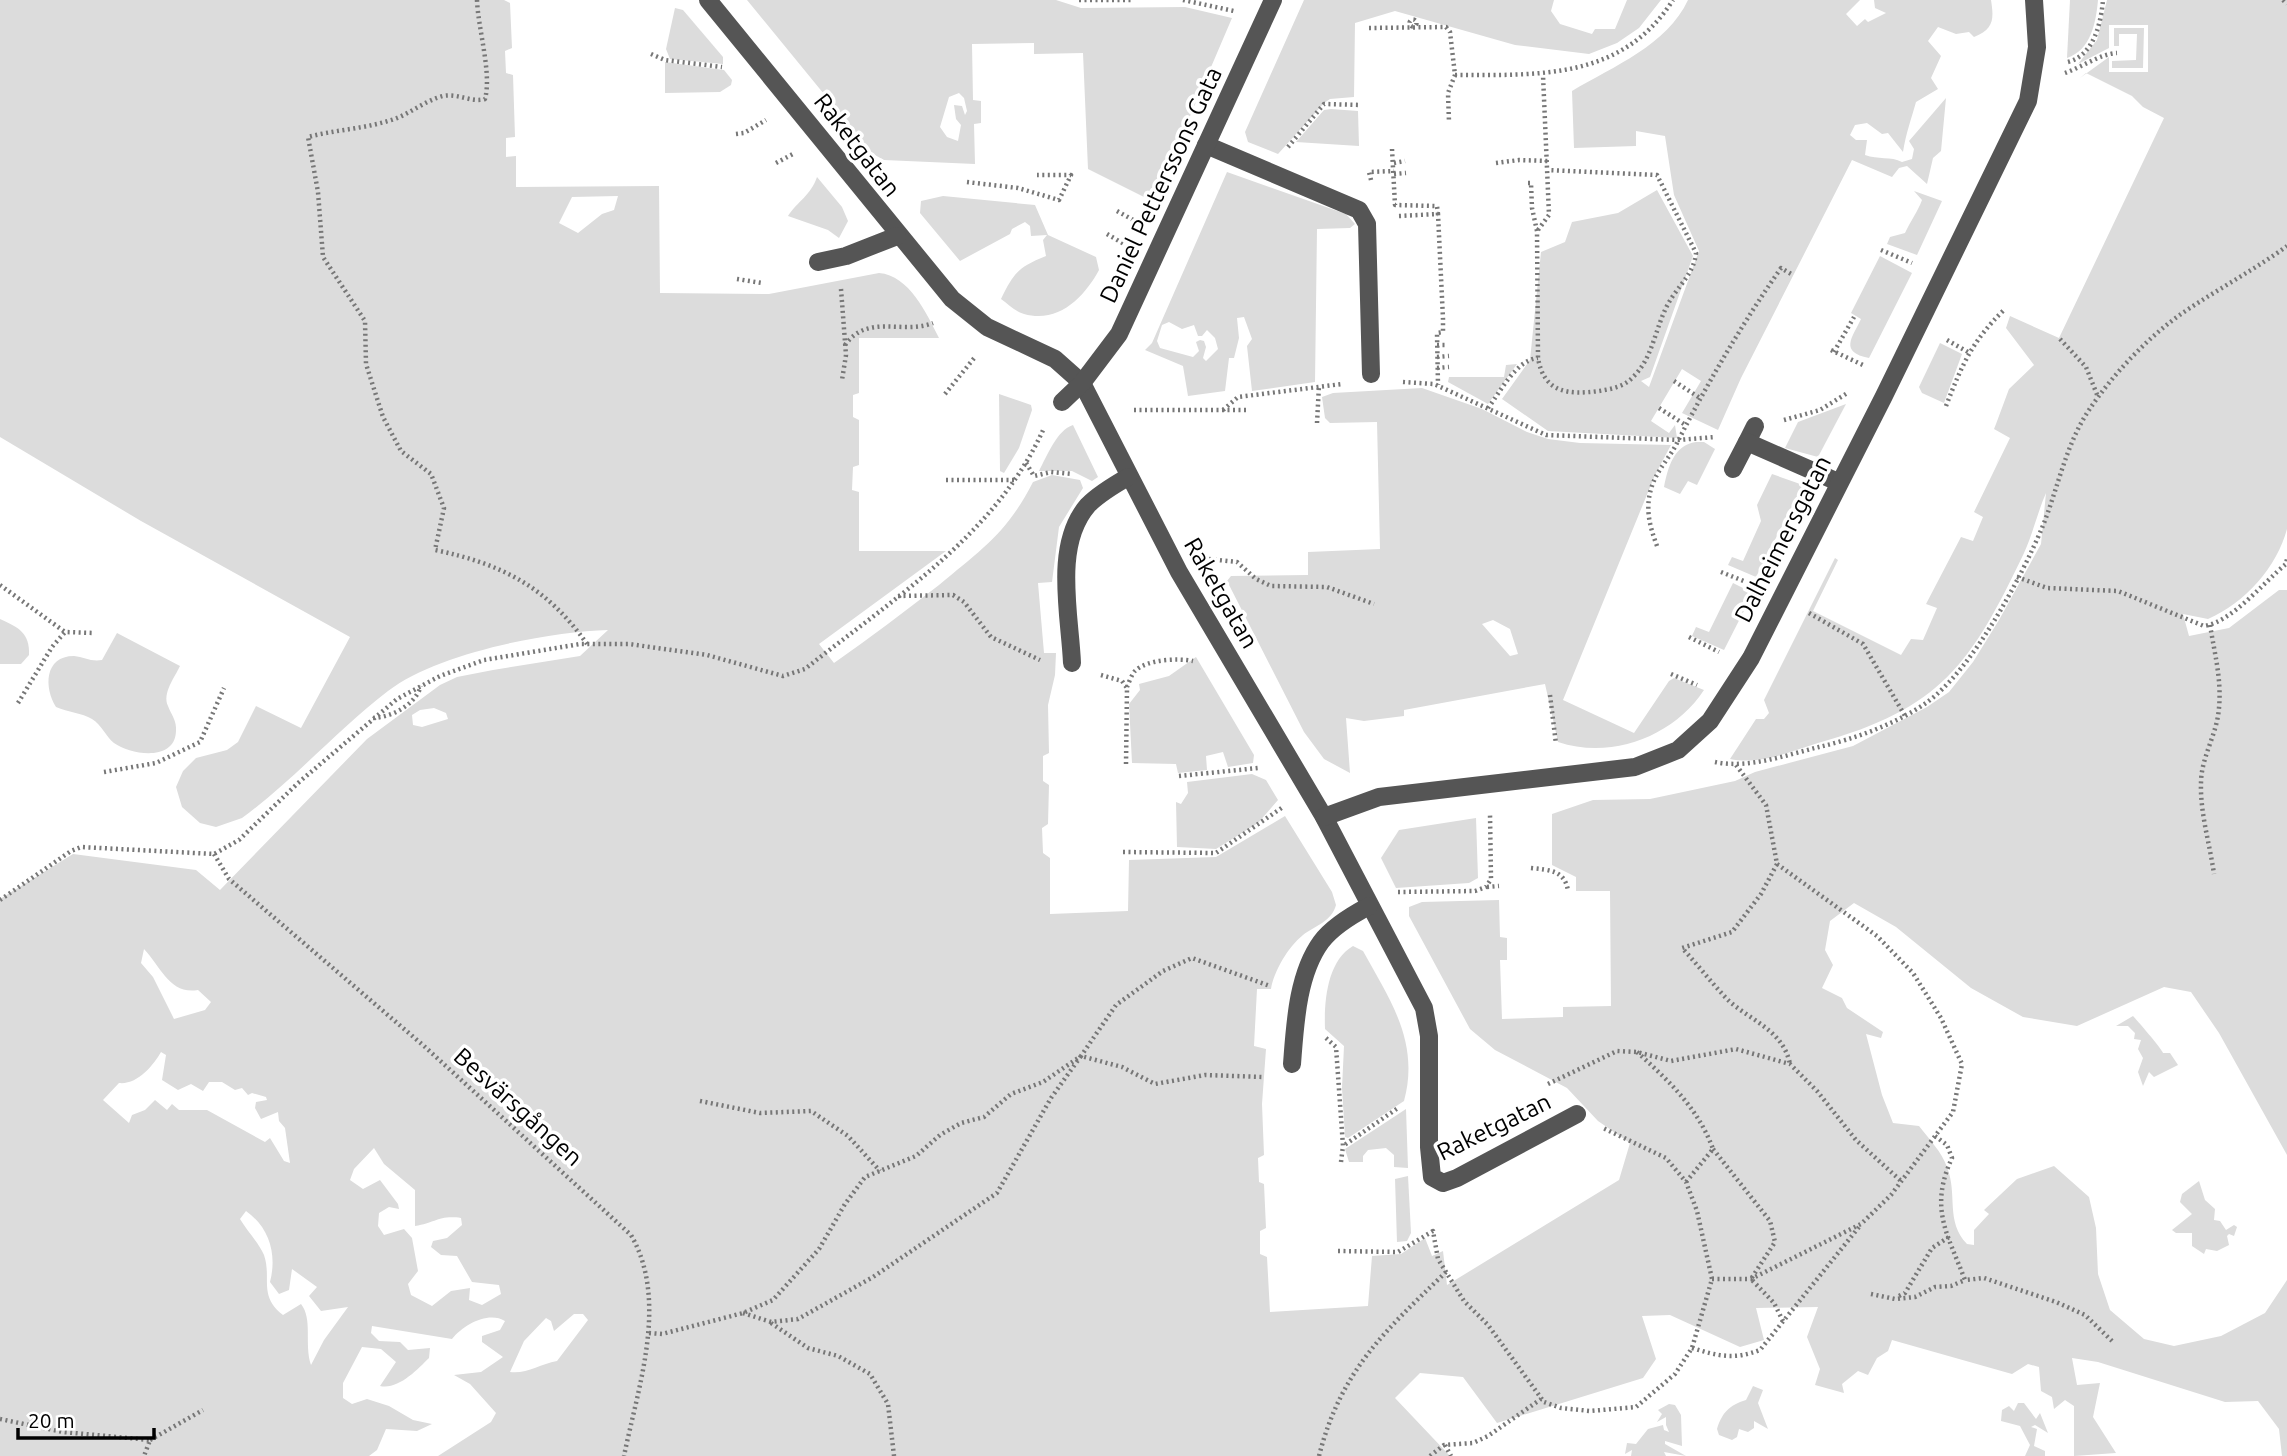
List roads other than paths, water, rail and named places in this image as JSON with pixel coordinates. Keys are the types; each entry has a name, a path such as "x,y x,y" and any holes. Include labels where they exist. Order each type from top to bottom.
{"street":[{"name":"Raketgatan","path":"708,0 897,236 962,310 987,327 1055,359 1082,383 1179,572 1324,817 1424,1008 1429,1036 1429,1166 1432,1177 1443,1183 1457,1178 1577,1114"},
{"name":"Daniel Petterssons Gata","path":"1062,402 1082,383 1119,334 1273,0"},
{"name":"Dalheimersgatan","path":"1324,817 1379,797 1617,772 1657,760 1688,743 1710,722 1751,658 1884,396 2028,101 2037,47 2034,0"},
{"path":"1206,145 1347,203 1363,217 1367,225 1371,374"},
{"path":"818,262 846,257 897,236"},
{"path":"1733,469 1752,432 1838,482"},
{"path":"1072,663 1067,564 1069,540 1086,507 1128,477"},
{"path":"1292,1064 1296,1020 1309,965 1321,941 1349,917 1369,905"}]}
